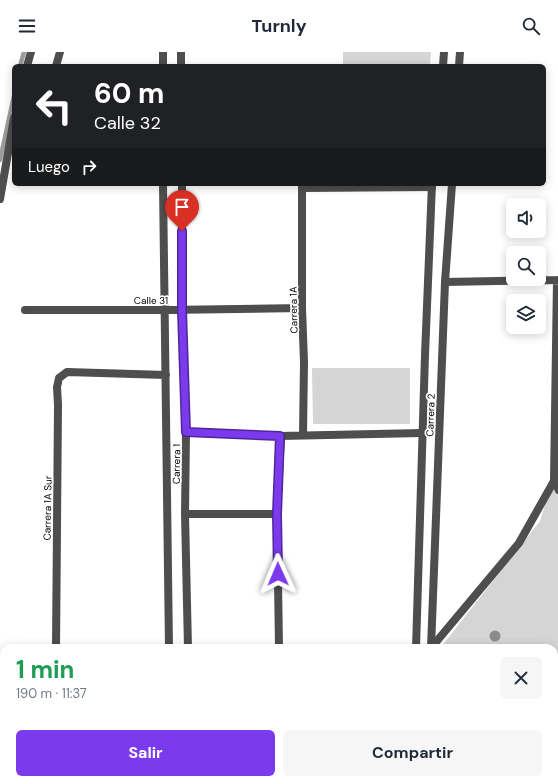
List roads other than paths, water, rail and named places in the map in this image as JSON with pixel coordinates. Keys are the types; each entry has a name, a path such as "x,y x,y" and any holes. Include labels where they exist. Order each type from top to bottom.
{"street":[{"path":"28,64 31,52"},
{"path":"57,64 60,52"},
{"path":"162,52 163,64"},
{"path":"181,52 181,64"},
{"path":"443,64 444,52"},
{"path":"459,64 460,52"},
{"path":"0,199 12,130"},
{"name":"Carrera 1","path":"163,186 169,644"},
{"name":"Carrera 1","path":"182,186 182,310 186,432 185,514 188,644"},
{"path":"303,186 432,186"},
{"name":"Carrera 1A","path":"303,186 303,435"},
{"name":"Carrera 2","path":"416,644 422,433 432,186"},
{"name":"Carrera 2","path":"431,644 445,282 452,186"},
{"path":"434,644 519,543 554,481 557,280 445,282"},
{"name":"Calle 31","path":"25,310 302,308"},
{"name":"Carrera 1A Sur","path":"56,644 59,378 67,372 166,375"},
{"path":"186,432 280,436 422,433"},
{"path":"279,644 277,514 280,436"},
{"path":"185,514 277,514"}],"lane":[{"path":"554,481 558,491"}],"waterway":[{"path":"21,64 24,52"},
{"path":"0,160 12,105"}]}
